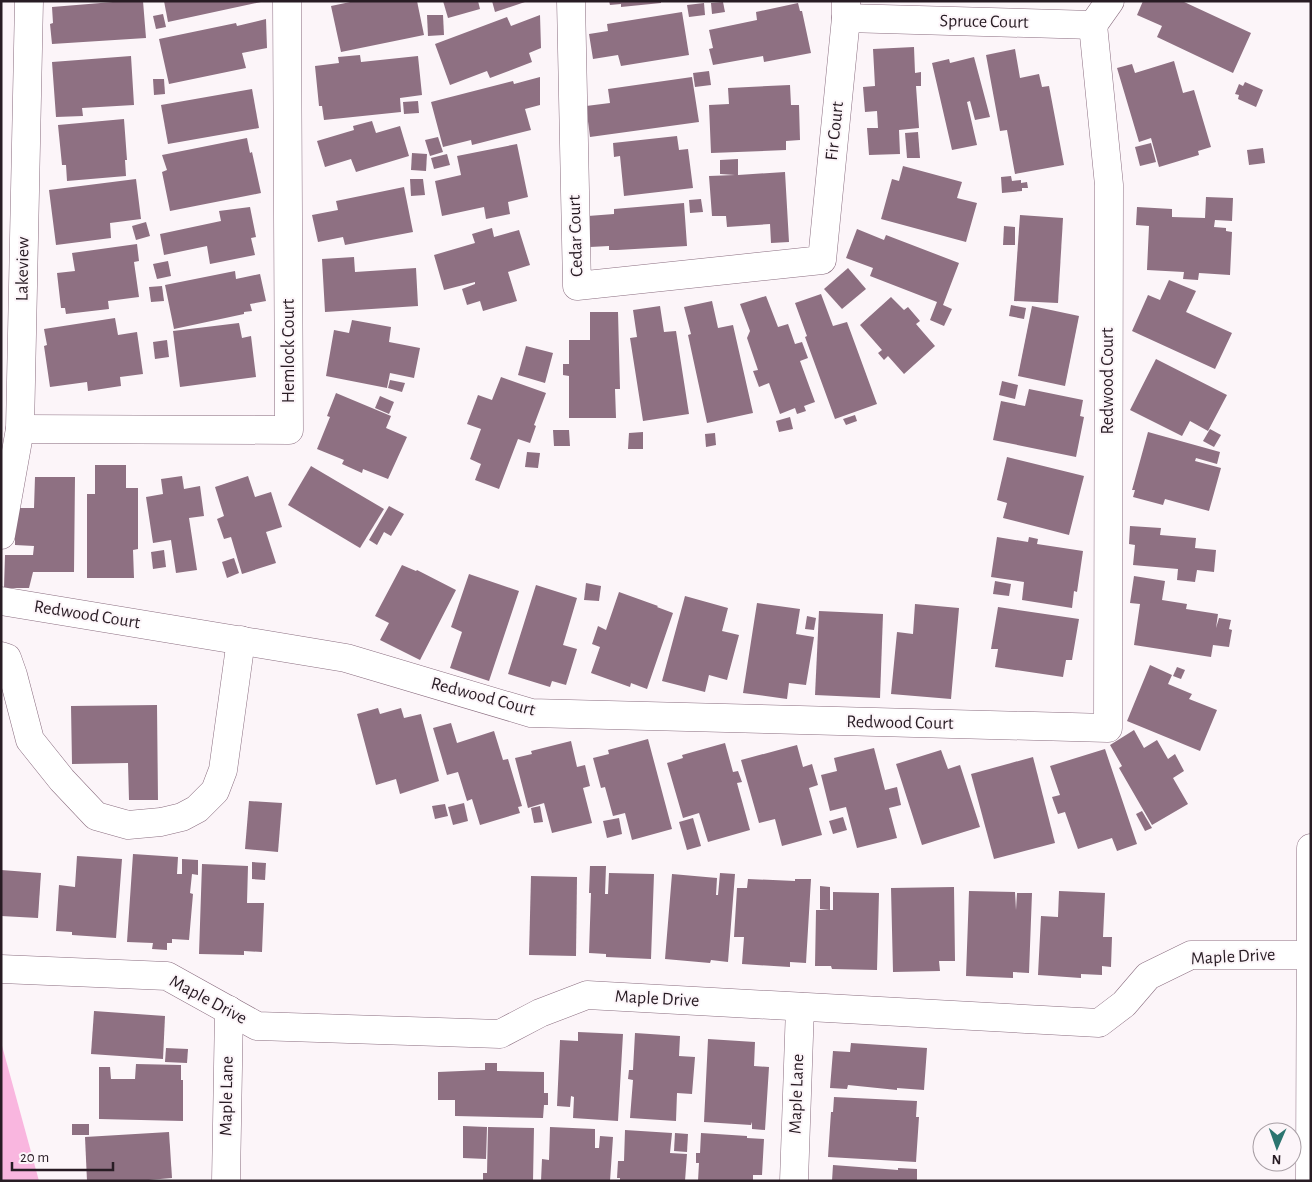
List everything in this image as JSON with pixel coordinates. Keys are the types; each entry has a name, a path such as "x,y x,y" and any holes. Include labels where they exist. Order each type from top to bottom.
{"street":[{"name":"Lakeview","path":"1,535 20,429 29,1"},
{"name":"Hemlock Court","path":"20,429 289,430 287,1"},
{"name":"Cedar Court","path":"571,1 577,286 822,260"},
{"path":"1094,25 1110,1"},
{"name":"Fir Court","path":"822,260 846,10"},
{"name":"Spruce Court","path":"846,10 1094,25"},
{"name":"Redwood Court","path":"1,602 346,658 532,713 1108,728 1109,184 1094,25"},
{"path":"1,656 7,658 13,675 30,740 62,780 96,816 128,825 182,817 198,809 215,791 223,770 241,640"},
{"path":"1310,1181 1311,848"},
{"name":"Maple Drive","path":"1,969 167,976 257,1026 500,1034 540,1013 587,995 1100,1023 1124,1004 1148,976 1191,955 1310,955"},
{"name":"Maple Lane","path":"794,1181 800,1007"},
{"name":"Maple Lane","path":"226,1181 229,1010"}],"shaded area":[{"path":"1,1042 39,1181 1,1181"}],"building":[{"path":"143,1 146,38 52,44 50,24 53,23 52,7"},
{"path":"164,1 261,1 261,2 168,22"},
{"path":"355,1 417,1 424,35 341,52 331,6"},
{"path":"443,1 478,1 480,9 448,18"},
{"path":"492,1 525,1 525,2 495,12"},
{"path":"609,1 661,1 661,3 621,7 621,4 610,5"},
{"path":"1143,1 1182,1 1251,33 1233,73 1157,37 1162,26 1137,15"},
{"path":"723,2 725,12 712,14 711,3"},
{"path":"704,3 705,15 689,17 687,5"},
{"path":"798,3 800,11 802,11 811,53 764,62 763,56 713,65 709,49 713,48 709,30 757,20 756,12"},
{"path":"682,12 689,55 621,66 618,55 593,59 589,34 608,31 607,24"},
{"path":"163,14 166,27 156,29 153,16"},
{"path":"427,15 443,15 444,35 428,36"},
{"path":"540,15 541,48 529,53 532,62 490,78 487,71 450,85 435,44 507,17 511,26"},
{"path":"266,19 267,48 242,53 246,68 169,84 159,39 236,23 237,26"},
{"path":"914,47 915,73 921,72 921,86 916,86 919,128 899,130 900,154 869,155 867,128 878,128 877,111 865,112 863,87 875,86 873,49"},
{"path":"1015,49 1020,78 1039,74 1042,87 1049,86 1064,165 1015,174 1007,130 1000,131 986,55"},
{"path":"360,55 361,62 418,56 422,95 400,98 401,112 324,120 322,106 319,106 315,66 339,63 338,57"},
{"path":"131,56 134,105 82,108 83,116 56,117 52,62"},
{"path":"974,57 990,117 975,120 970,101 967,102 977,145 952,150 932,63 949,59 950,63"},
{"path":"1174,61 1183,93 1194,90 1211,147 1198,151 1199,155 1159,167 1151,138 1139,142 1117,68 1132,64 1135,73"},
{"path":"709,71 711,85 695,87 693,73"},
{"path":"540,77 540,105 525,109 531,130 472,145 471,140 443,147 431,102 513,81 514,84"},
{"path":"692,77 699,122 590,137 586,106 610,103 608,89"},
{"path":"153,79 164,79 165,94 154,95"},
{"path":"1245,82 1263,90 1256,107 1238,99 1239,95 1235,94 1239,84 1243,86"},
{"path":"790,85 791,105 799,105 800,140 786,141 786,150 711,153 709,105 729,104 728,88"},
{"path":"252,89 259,128 168,144 161,105"},
{"path":"418,101 419,113 404,114 403,102"},
{"path":"124,119 127,160 125,160 126,176 67,181 66,165 62,165 58,125"},
{"path":"372,121 376,133 400,126 409,156 356,172 351,159 325,167 317,141 354,130 353,126"},
{"path":"918,132 920,158 907,158 905,133"},
{"path":"677,136 679,150 688,149 693,188 624,196 620,156 614,157 613,143"},
{"path":"438,137 443,152 430,156 425,140"},
{"path":"247,138 261,193 170,211 162,172 167,170 162,155"},
{"path":"1151,143 1156,162 1140,166 1135,147"},
{"path":"517,144 528,197 508,202 510,214 486,219 484,207 442,216 435,181 461,175 457,156"},
{"path":"1263,148 1265,163 1249,165 1247,150"},
{"path":"412,153 427,154 426,171 411,170"},
{"path":"447,154 450,165 434,169 431,158"},
{"path":"738,159 738,175 785,172 789,242 771,243 770,224 727,227 726,216 712,216 709,176 735,175 720,174 720,160"},
{"path":"903,166 962,182 957,198 977,203 966,242 881,219 892,179 899,181"},
{"path":"1011,176 1012,181 1021,180 1021,183 1027,182 1028,188 1022,188 1022,191 1002,193 1001,177"},
{"path":"136,179 141,219 110,223 111,238 56,245 49,190"},
{"path":"410,179 423,179 425,195 411,196"},
{"path":"404,187 413,232 345,245 343,237 318,242 312,215 338,210 336,201"},
{"path":"1206,197 1233,198 1232,221 1215,220 1214,227 1226,228 1226,231 1232,232 1230,275 1199,273 1198,280 1183,279 1184,272 1147,270 1149,226 1136,225 1137,207 1172,209 1172,217 1205,218"},
{"path":"701,199 703,212 690,213 689,200"},
{"path":"684,203 687,246 617,250 609,250 609,246 590,247 588,216 614,214 614,209"},
{"path":"250,207 256,237 251,238 255,255 210,264 207,246 164,255 160,234 221,221 219,211"},
{"path":"1020,215 1063,218 1058,303 1014,301"},
{"path":"146,222 150,236 136,240 132,226"},
{"path":"1004,226 1015,227 1015,245 1003,245"},
{"path":"492,228 494,237 519,230 530,265 508,272 517,301 483,311 480,301 467,305 462,289 475,284 475,282 444,290 434,255 475,243 472,234"},
{"path":"857,229 884,240 886,235 959,263 943,305 952,309 944,326 930,320 937,302 870,276 873,268 846,258"},
{"path":"137,244 139,261 134,262 139,297 108,301 109,309 66,314 65,308 61,308 57,273 75,271 72,253"},
{"path":"354,257 355,272 416,268 418,306 325,312 322,259"},
{"path":"168,261 171,276 157,279 153,264"},
{"path":"848,268 866,289 842,309 824,289"},
{"path":"235,271 236,279 260,274 266,301 250,304 252,311 244,312 244,314 174,329 165,285"},
{"path":"1169,280 1196,291 1186,312 1232,333 1215,369 1132,331 1148,295 1160,300"},
{"path":"162,286 164,301 151,302 149,287"},
{"path":"821,294 833,326 847,322 877,404 835,419 805,337 807,336 795,303"},
{"path":"766,296 778,327 788,324 795,344 802,342 808,358 800,361 815,402 804,406 806,411 797,414 795,408 780,414 769,383 759,387 753,371 758,370 747,338 750,331 740,304"},
{"path":"891,297 904,310 908,307 920,321 916,324 935,346 904,374 888,356 884,360 878,353 882,350 860,325"},
{"path":"712,301 718,328 733,325 753,413 707,423 688,335 691,334 684,307"},
{"path":"1011,305 1026,308 1024,319 1009,316"},
{"path":"660,306 664,332 676,331 689,414 643,421 630,338 637,337 633,310"},
{"path":"1032,306 1079,316 1065,386 1018,376"},
{"path":"590,312 618,312 620,389 615,389 616,418 569,418 569,376 563,375 563,364 569,364 569,340 590,340"},
{"path":"115,318 118,335 137,332 143,374 120,377 121,386 88,391 87,382 50,387 44,346 47,345 44,329"},
{"path":"352,320 391,327 389,342 420,348 414,378 390,373 387,388 326,376 334,330 349,333"},
{"path":"239,323 242,338 251,336 256,377 180,387 173,331"},
{"path":"167,340 169,357 155,359 153,342"},
{"path":"526,346 553,353 545,383 518,375"},
{"path":"1156,359 1227,395 1208,431 1190,421 1182,436 1130,410"},
{"path":"501,377 546,393 534,425 536,426 530,443 518,439 499,489 475,480 481,464 470,459 481,429 467,424 478,395 492,400"},
{"path":"390,380 405,383 402,392 388,388"},
{"path":"1002,381 1018,385 1015,399 999,395"},
{"path":"1029,389 1083,400 1080,416 1084,417 1076,457 993,440 1001,401 1025,406"},
{"path":"336,393 391,416 386,428 407,437 388,479 363,469 362,473 342,464 344,460 317,449 330,417 327,416"},
{"path":"380,396 394,402 389,414 375,408"},
{"path":"855,415 857,421 846,425 843,419"},
{"path":"790,417 793,429 779,432 776,421"},
{"path":"1210,429 1221,435 1214,447 1203,441"},
{"path":"553,430 569,430 570,446 554,446"},
{"path":"643,432 643,449 628,449 629,433"},
{"path":"1148,432 1220,452 1217,464 1196,458 1195,461 1221,468 1209,511 1165,499 1163,505 1133,497 1135,490 1132,490"},
{"path":"715,433 716,445 706,447 705,434"},
{"path":"527,452 540,453 538,468 525,467"},
{"path":"1007,457 1084,476 1069,535 1003,518 1007,503 997,500"},
{"path":"95,465 126,465 126,488 138,488 138,549 133,550 134,578 87,578 87,494 95,494"},
{"path":"311,466 384,509 360,548 288,505"},
{"path":"182,476 184,489 200,486 204,516 189,518 197,570 176,573 171,540 153,543 146,497 163,494 161,479"},
{"path":"248,476 255,497 271,492 282,527 266,532 276,563 242,574 231,537 224,539 217,519 224,516 215,487"},
{"path":"35,477 75,477 74,572 33,572 29,588 4,588 5,555 33,555 34,546 15,545 15,508 34,508"},
{"path":"389,506 404,514 391,536 384,532 377,545 369,540"},
{"path":"1130,526 1161,528 1160,535 1196,538 1195,548 1216,550 1214,572 1197,570 1195,582 1177,580 1178,569 1133,565 1135,545 1129,544"},
{"path":"997,537 1028,542 1029,537 1038,539 1037,544 1083,551 1077,592 1074,591 1072,608 1022,600 1024,582 991,577"},
{"path":"164,550 166,567 153,569 151,552"},
{"path":"234,558 239,573 227,578 222,562"},
{"path":"402,565 417,570 456,590 420,660 380,640 389,623 375,616"},
{"path":"469,574 519,591 489,681 450,668 462,632 451,627"},
{"path":"1134,576 1165,581 1162,600 1187,604 1186,609 1218,614 1216,628 1219,618 1231,620 1229,629 1232,630 1229,647 1213,645 1211,657 1134,645 1140,604 1130,603"},
{"path":"995,581 1011,584 1009,596 993,594"},
{"path":"586,583 601,586 599,601 584,600"},
{"path":"536,585 577,598 563,645 577,649 566,685 552,681 550,687 508,674"},
{"path":"619,592 673,613 647,689 631,683 630,687 591,673 600,647 592,644 598,626 606,630"},
{"path":"685,596 728,608 722,631 739,635 727,680 709,675 705,692 662,681"},
{"path":"757,603 800,609 796,634 814,637 806,685 789,683 787,699 743,693"},
{"path":"915,604 959,608 951,699 891,694 897,632 913,634"},
{"path":"998,607 1079,619 1072,660 1066,660 1063,677 995,667 998,649 991,649"},
{"path":"819,611 883,614 880,698 815,695"},
{"path":"807,616 816,618 814,630 805,629"},
{"path":"1150,665 1172,675 1168,684 1192,694 1189,699 1217,710 1200,751 1127,721"},
{"path":"1177,667 1185,670 1181,679 1173,676"},
{"path":"157,705 158,800 129,800 128,763 72,764 71,706"},
{"path":"378,708 380,714 401,708 404,718 421,714 439,781 400,794 396,779 376,785 357,714"},
{"path":"451,723 457,743 494,731 503,760 508,759 522,806 518,807 520,813 480,825 472,799 467,801 458,772 447,775 433,728"},
{"path":"1134,730 1144,748 1157,740 1168,759 1175,754 1184,771 1173,778 1188,804 1152,825 1119,768 1122,766 1110,745"},
{"path":"648,739 672,829 632,840 625,813 613,816 605,787 601,788 593,758 609,754 608,750"},
{"path":"571,741 577,767 585,765 590,786 583,788 592,823 552,833 544,803 528,808 515,758 532,754 531,751"},
{"path":"725,743 733,772 738,771 742,782 737,783 750,830 708,842 699,813 683,818 667,763 683,758 682,755"},
{"path":"797,745 803,767 812,764 818,785 809,788 822,835 782,846 775,819 759,823 741,760"},
{"path":"874,748 885,790 897,787 901,805 889,808 897,838 857,848 846,807 830,811 821,775 837,771 834,758"},
{"path":"1105,749 1137,844 1117,851 1112,838 1078,849 1065,812 1058,814 1052,797 1060,795 1050,766"},
{"path":"941,750 948,769 960,765 980,827 922,845 896,764"},
{"path":"1033,757 1055,843 994,859 971,774"},
{"path":"249,801 282,803 278,852 245,849"},
{"path":"464,803 468,821 453,825 448,807"},
{"path":"445,804 448,816 435,819 432,806"},
{"path":"540,806 543,822 534,823 531,808"},
{"path":"1142,811 1152,828 1145,831 1136,814"},
{"path":"843,817 847,830 833,834 829,821"},
{"path":"619,818 622,834 607,838 603,821"},
{"path":"693,818 701,846 687,850 679,822"},
{"path":"133,854 178,857 177,874 182,874 182,859 198,860 198,875 192,874 190,893 193,894 189,940 172,939 172,943 167,943 167,950 152,949 153,943 127,942"},
{"path":"77,856 122,859 116,938 72,935 72,932 56,931 59,885 75,887"},
{"path":"252,862 266,863 265,880 252,879"},
{"path":"202,864 248,866 247,903 264,903 262,952 244,951 244,955 199,954"},
{"path":"590,866 606,866 605,894 608,894 609,873 654,874 651,959 606,957 606,954 589,953"},
{"path":"1,870 41,873 38,918 1,916"},
{"path":"720,873 735,874 728,962 711,960 710,963 665,959 672,874 717,878 716,895 718,895"},
{"path":"531,876 577,877 576,956 529,955"},
{"path":"748,879 795,881 795,879 811,879 806,963 790,962 790,967 742,964 744,937 734,937 737,888 747,888"},
{"path":"820,886 830,887 830,910 820,909"},
{"path":"954,887 955,961 939,961 940,971 893,972 891,888"},
{"path":"969,891 1015,892 1016,910 1017,893 1032,893 1029,973 1013,972 1013,978 966,976"},
{"path":"1059,891 1105,893 1103,937 1112,937 1111,967 1102,966 1102,975 1081,974 1081,978 1038,975 1041,916 1058,917"},
{"path":"833,892 879,893 877,970 832,969 831,966 815,966 816,910 833,910"},
{"path":"94,1011 165,1016 163,1059 91,1054"},
{"path":"578,1032 623,1034 618,1121 573,1118 574,1097 571,1096 570,1107 557,1106 560,1040 578,1041"},
{"path":"635,1033 680,1036 679,1056 695,1057 692,1094 677,1093 676,1121 630,1118 633,1080 628,1079 629,1070 633,1070"},
{"path":"708,1039 755,1042 754,1066 769,1067 765,1130 752,1129 752,1122 751,1125 704,1122"},
{"path":"851,1043 927,1048 924,1090 897,1088 897,1090 848,1085 847,1089 830,1088 833,1051 850,1052"},
{"path":"166,1048 188,1049 187,1063 165,1062"},
{"path":"485,1063 497,1063 497,1071 544,1072 544,1093 548,1093 548,1105 544,1105 543,1118 455,1116 455,1100 438,1100 438,1072 485,1070"},
{"path":"136,1064 181,1065 183,1121 99,1119 99,1067 110,1067 111,1079 135,1079"},
{"path":"834,1097 917,1101 916,1117 919,1117 916,1162 828,1157"},
{"path":"72,1124 89,1124 89,1135 72,1135"},
{"path":"463,1126 487,1127 486,1159 463,1158"},
{"path":"488,1127 534,1128 533,1181 483,1181 483,1173 487,1173"},
{"path":"550,1127 595,1129 595,1148 599,1148 600,1136 613,1137 610,1181 541,1181 542,1159 549,1160"},
{"path":"625,1130 672,1133 670,1153 687,1154 685,1181 620,1181 620,1178 617,1178 618,1161 624,1161"},
{"path":"169,1132 172,1178 137,1181 87,1181 85,1137"},
{"path":"675,1133 688,1134 687,1152 674,1151"},
{"path":"701,1133 764,1139 762,1175 753,1175 753,1181 698,1181 699,1163 696,1163 696,1153 700,1153"},
{"path":"833,1165 898,1170 898,1168 917,1169 917,1181 832,1181"}]}
